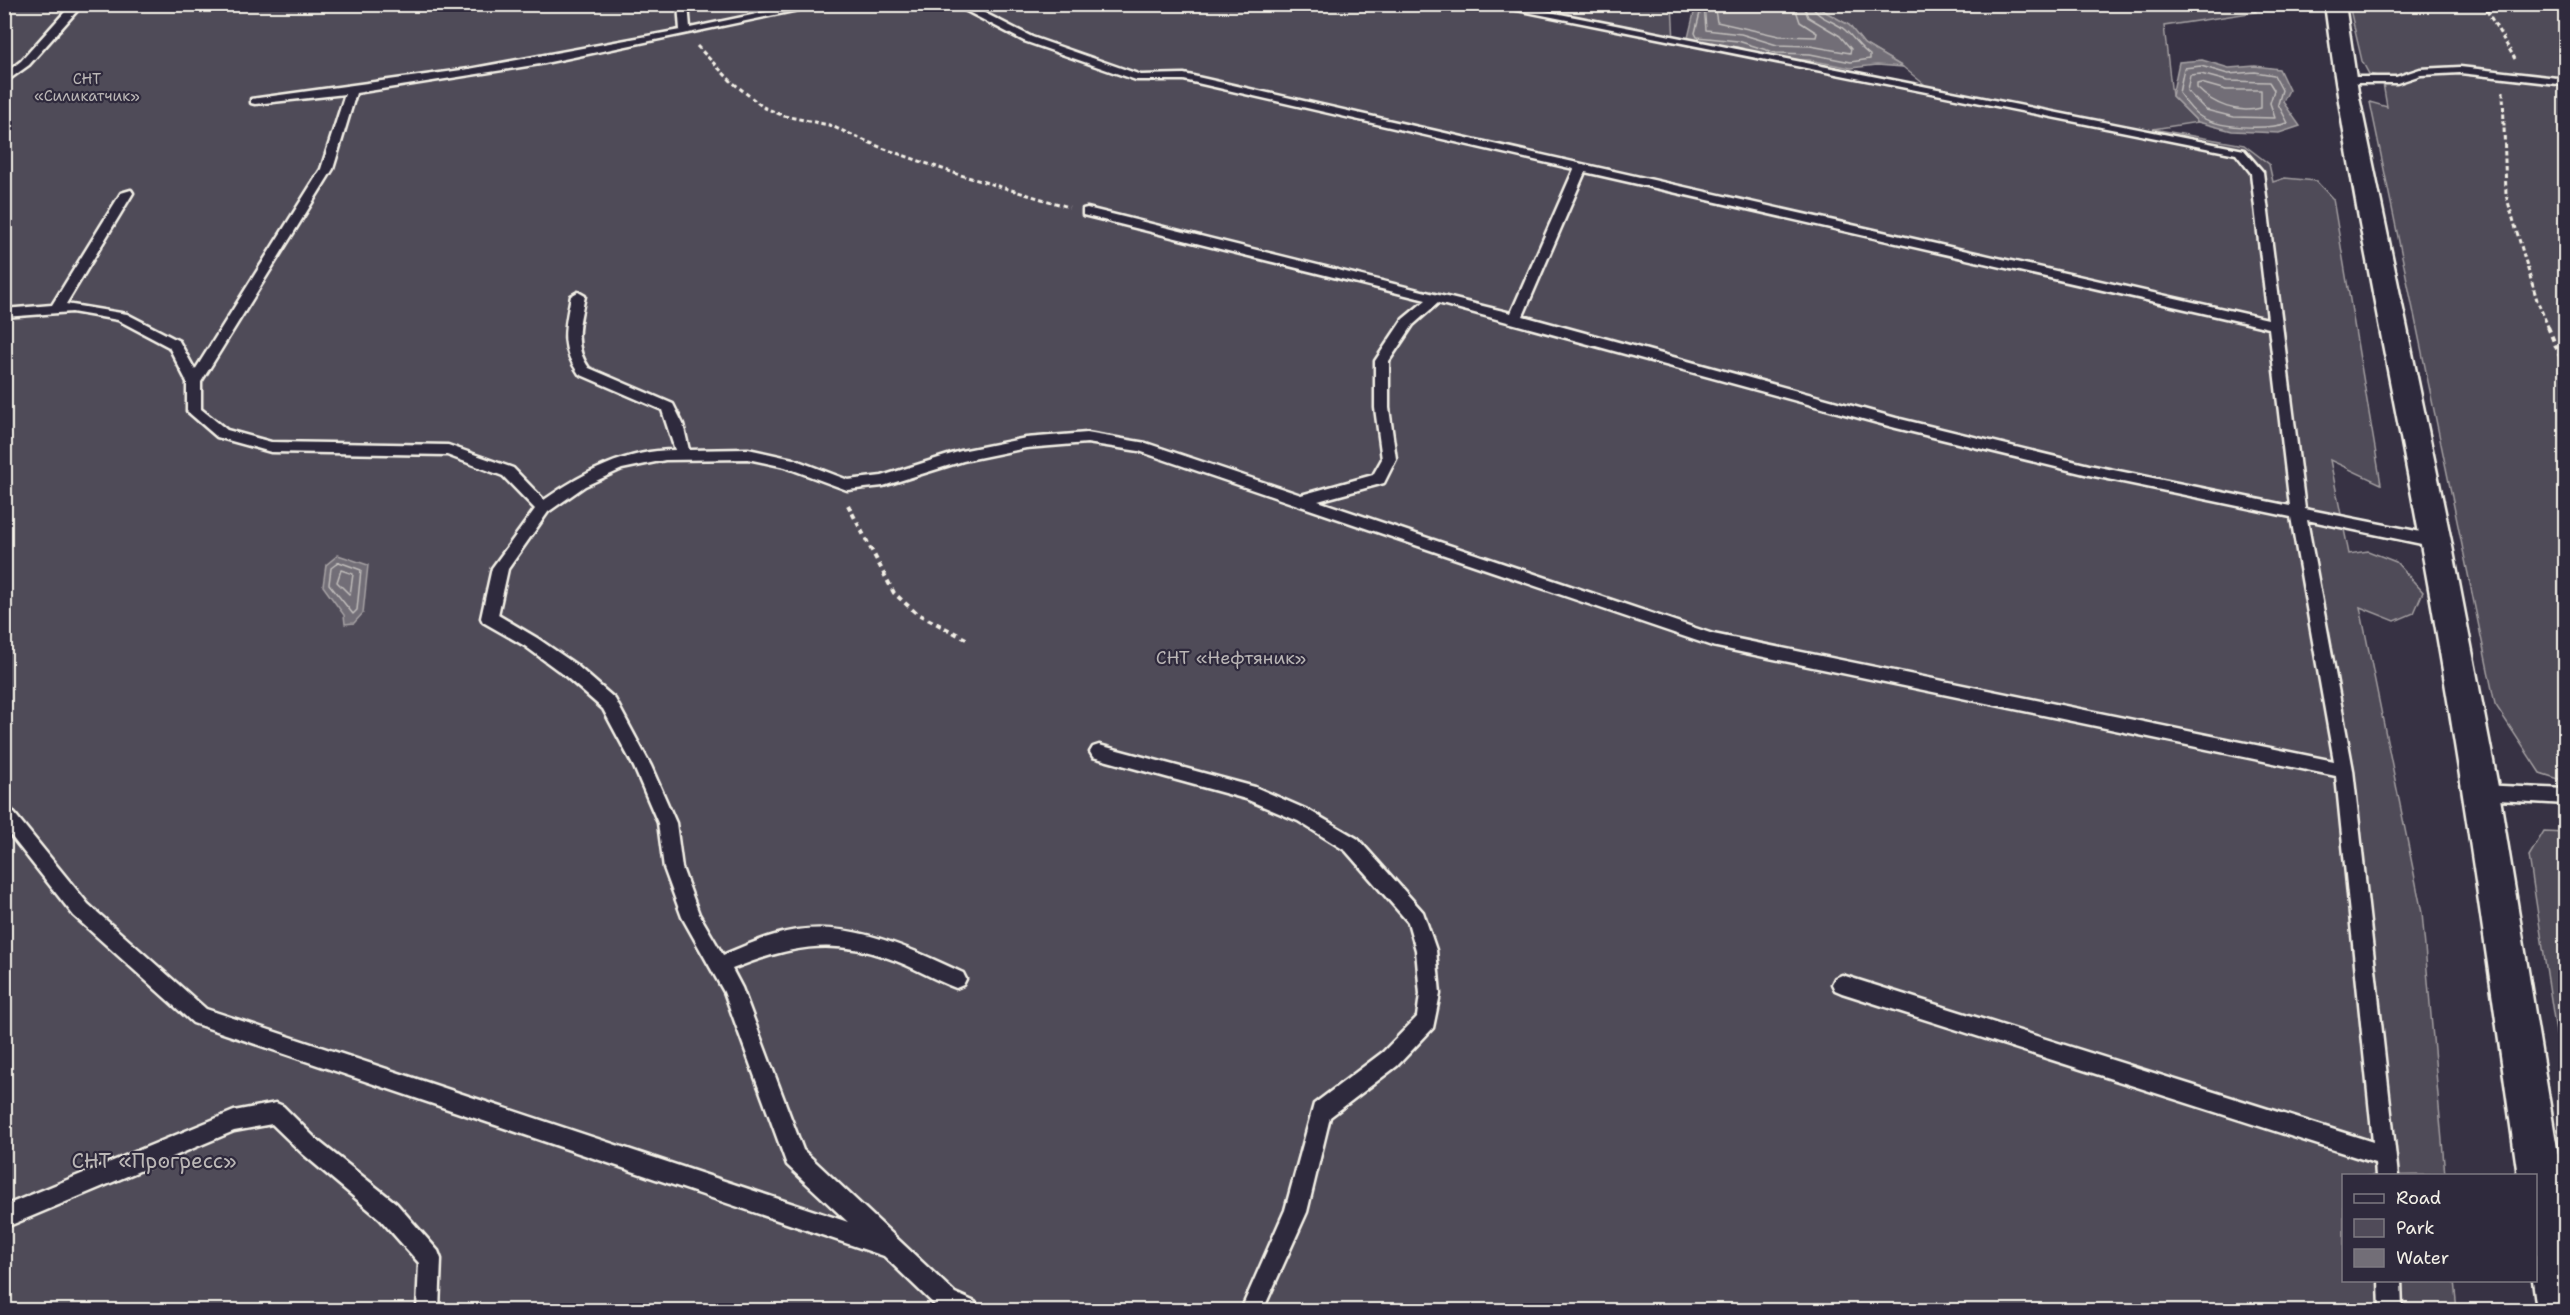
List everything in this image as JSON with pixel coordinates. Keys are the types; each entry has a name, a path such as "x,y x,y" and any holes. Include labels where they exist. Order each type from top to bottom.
{"street":[{"path":"2335,4 2345,80 2436,541 2481,792 2560,1311"}],"lane":[{"path":"4,80 25,63 78,4"},
{"path":"683,4 685,32"},
{"path":"255,101 351,92 685,32 822,4"},
{"path":"958,4 1028,39 1140,78 1184,77 2276,325"},
{"path":"1492,4 2152,135 2199,142 2240,152 2257,172 2298,512 2344,770 2386,1166 1842,984"},
{"path":"4,63 25,63"},
{"path":"2345,80 2397,80 2420,72 2460,70 2565,82"},
{"path":"194,382 327,169 351,92"},
{"path":"1515,318 1581,167"},
{"path":"57,308 127,193"},
{"path":"1087,212 1515,318 1907,425 2089,470 2436,541"},
{"path":"578,296 570,344 575,361 584,371 668,407 676,424 683,454"},
{"path":"1298,501 1379,478 1389,459 1382,408 1382,361 1408,322 1436,298"},
{"path":"4,313 57,308 122,317 174,344 194,382 195,411 222,434 271,447 448,450 508,472 543,508"},
{"path":"967,1311 947,1301 795,1157 732,988 691,917 673,868 667,823 642,766 609,704 569,669 531,642 489,618 500,568 543,508 580,482 618,465 683,454 748,454 788,463 847,485 883,481 961,456 1026,443 1087,438 1141,446 1712,640 2344,770"},
{"path":"1099,752 1249,792 1304,816 1352,845 1416,918 1426,950 1430,994 1426,1022 1390,1059 1321,1111 1296,1212 1252,1311"},
{"path":"2481,792 2565,797"},
{"path":"4,813 81,910 200,1016 892,1248"},
{"path":"719,965 776,943 826,936 890,949 956,979"},
{"path":"4,1216 234,1121 276,1113 310,1147 388,1211 430,1259 428,1311"},
{"path":"2390,1282 2391,1311"}],"path":[{"path":"2483,4 2516,60 2503,75 2506,195 2537,300 2565,371"},
{"path":"685,32 709,60 762,107 784,116 828,125 891,152 1012,192 1087,212"},
{"path":"847,485 848,505 862,527 889,585 904,605 968,640"}],"green space":[{"name":"СНТ «Нефтяник»","path":"1672,4 1674,42 1930,89 1903,67 1864,44 1849,25 1813,5 2249,4 2256,12 2164,26 2172,96 2198,122 2153,129 2244,145 2269,164 2273,182 2285,178 2316,181 2333,199 2381,484 2330,460 2349,554 2368,551 2396,562 2423,592 2414,613 2395,621 2360,607 2422,913 2445,1174 2342,1174 2342,1282 2454,1282 2457,1310 5,1310 5,5"},
{"path":"2349,5 2565,5 2565,781 2540,773 2495,704 2370,102 2387,107 2382,77 2369,74 2362,61"},
{"path":"2544,831 2565,832 2565,1091 2529,856"}],"water":[{"path":"1689,5 1813,5 1849,25 1864,44 1903,67 1877,65 1851,68 1809,60 1775,59 1737,47 1687,42 1694,13"},
{"path":"2202,60 2229,68 2255,66 2279,69 2289,90 2283,102 2300,126 2279,133 2232,131 2198,122 2172,96 2179,62"},
{"path":"338,555 368,565 363,613 354,623 345,624 344,615 323,586 326,565"}],"park label":[{"name":"СНТ «Силикатчик»","path":"87,88"},
{"name":"СНТ «Прогресс»","path":"154,1161"}]}
